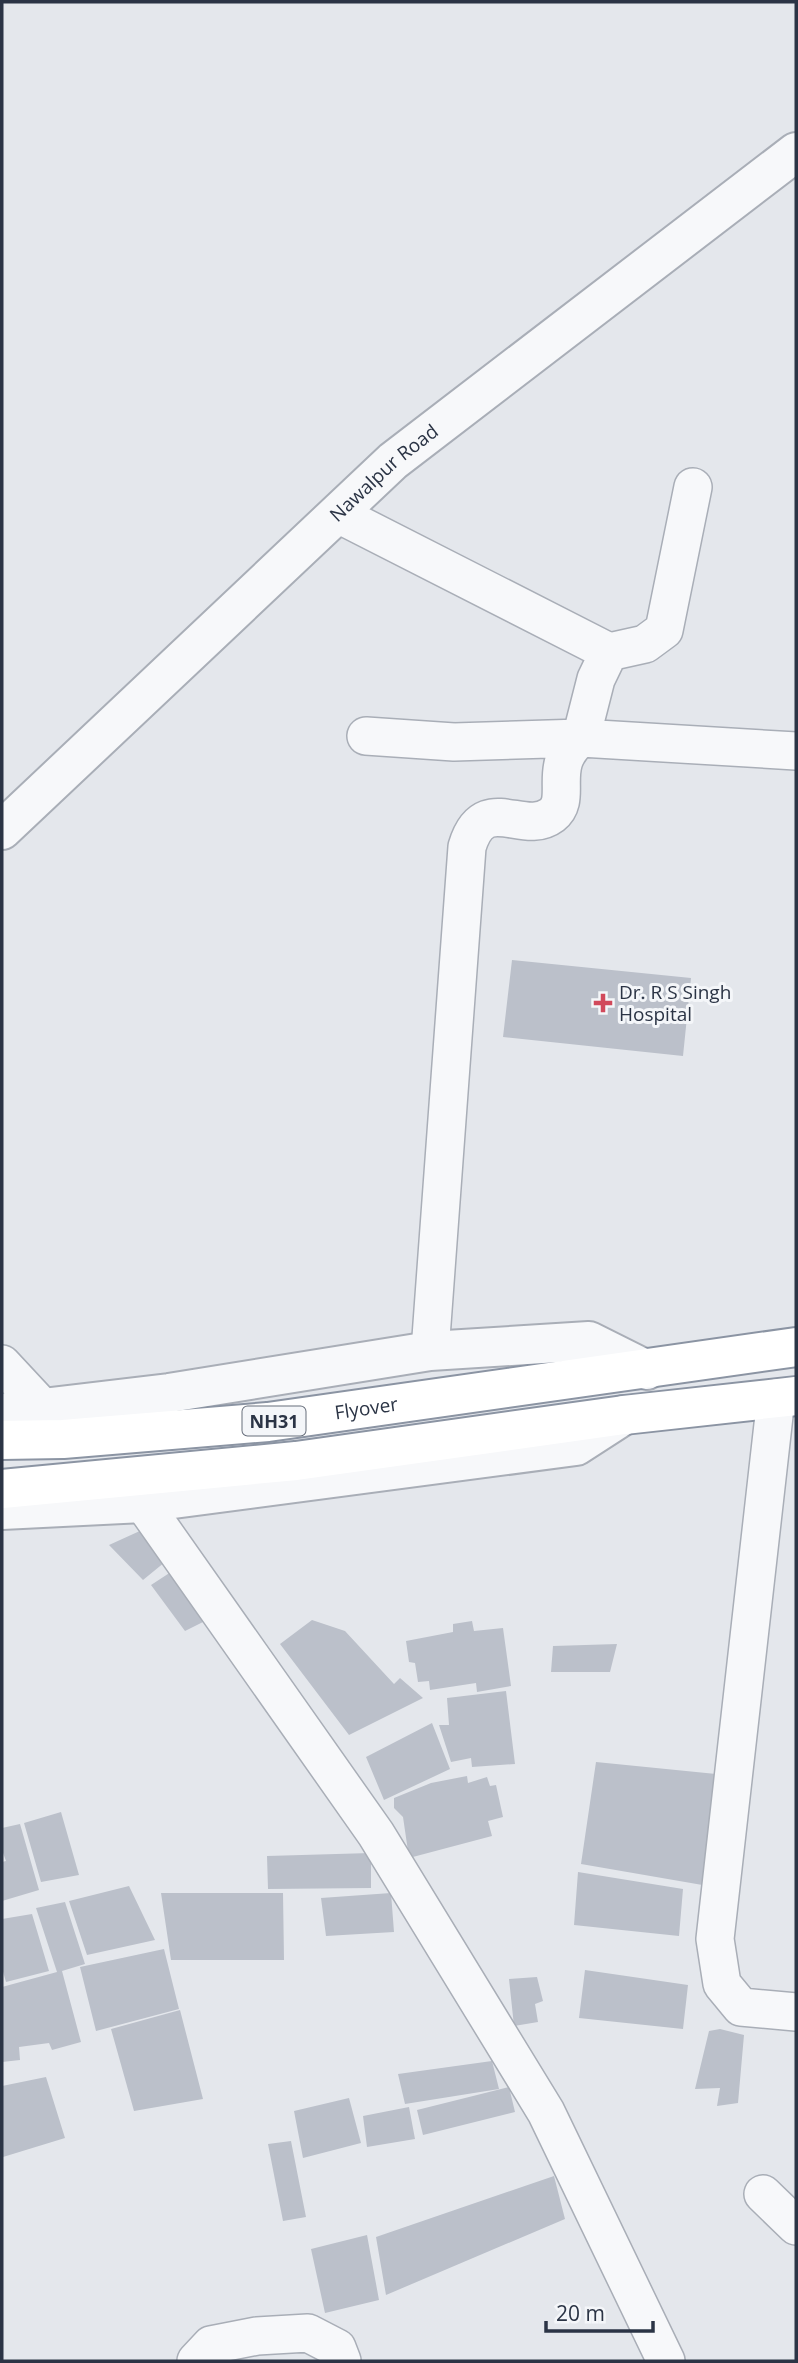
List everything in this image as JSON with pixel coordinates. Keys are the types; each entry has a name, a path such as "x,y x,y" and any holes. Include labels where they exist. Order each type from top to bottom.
{"highway":[{"name":"NH31","path":"647,1370 796,1347"},
{"name":"Flyover","path":"2,1440 63,1439 268,1422 647,1370"},
{"name":"NH31","path":"2,1489 296,1461 624,1415 786,1397"}],"street":[{"name":"Nawalpur Road","path":"2,831 393,461 796,152"},
{"path":"338,514 609,652 645,644 664,630 693,487"},
{"path":"430,1351 467,847 472,829 491,817 541,820 554,814 561,798 561,762 569,747 581,738 596,679 609,652"},
{"path":"366,736 454,742 581,738 796,751"},
{"path":"2,1413 169,1393 430,1351 589,1341 647,1370"},
{"path":"2,1364 43,1408"},
{"path":"786,1397 715,1939 722,1984 741,2007 796,2012"},
{"path":"2,1510 143,1503 576,1446 624,1415"},
{"path":"143,1503 376,1834 546,2112 666,2361"},
{"path":"763,2194 796,2226"},
{"path":"196,2361 211,2344 257,2336 308,2333 337,2348 342,2361"}],"building":[{"path":"512,960 691,978 683,1056 503,1037"},
{"path":"142,1530 165,1562 143,1580 109,1545"},
{"path":"174,1570 207,1620 185,1631 151,1585"},
{"path":"312,1620 345,1631 394,1684 400,1678 423,1698 349,1735 280,1644"},
{"path":"472,1621 474,1631 503,1628 511,1686 477,1692 476,1683 430,1690 429,1681 418,1682 415,1663 409,1662 406,1641 453,1632 453,1624"},
{"path":"617,1644 610,1672 551,1672 553,1646"},
{"path":"506,1691 515,1764 472,1767 471,1758 451,1762 439,1725 449,1725 447,1698"},
{"path":"432,1723 450,1769 384,1800 366,1757"},
{"path":"596,1762 726,1775 714,1887 581,1864"},
{"path":"467,1776 468,1783 487,1777 490,1786 496,1785 503,1817 488,1821 492,1836 409,1858 403,1817 394,1808 394,1798 431,1783"},
{"path":"61,1812 79,1875 41,1882 24,1823"},
{"path":"20,1824 39,1890 2,1901 2,1862 6,1861 2,1850 2,1828"},
{"path":"371,1853 371,1888 268,1889 267,1856"},
{"path":"578,1872 683,1889 679,1936 574,1925"},
{"path":"129,1886 155,1940 87,1955 69,1901"},
{"path":"161,1893 283,1893 284,1960 171,1960"},
{"path":"391,1893 394,1932 326,1936 321,1898"},
{"path":"65,1902 85,1964 62,1971 81,2042 52,2050 49,2043 19,2047 20,2060 2,2062 2,1987 57,1972 36,1908"},
{"path":"32,1914 49,1971 6,1982 2,1968 2,1919"},
{"path":"164,1949 179,2009 96,2031 80,1967"},
{"path":"585,1970 688,1985 683,2029 579,2018"},
{"path":"537,1977 543,2001 535,2004 538,2022 514,2026 509,1979"},
{"path":"180,2010 203,2099 134,2111 111,2029"},
{"path":"720,2029 744,2035 738,2103 717,2106 720,2088 695,2089 709,2031"},
{"path":"492,2061 499,2089 405,2104 398,2074"},
{"path":"46,2077 65,2138 3,2157 2,2086"},
{"path":"509,2087 515,2112 423,2135 417,2110"},
{"path":"349,2098 361,2143 303,2158 294,2111"},
{"path":"409,2107 415,2139 367,2147 363,2116"},
{"path":"291,2141 306,2217 283,2221 268,2144"},
{"path":"554,2176 565,2219 386,2295 376,2237"},
{"path":"367,2235 379,2300 325,2313 311,2249"}],"place":[{"name":"Dr. R S Singh Hospital","path":"603,1003"}]}
